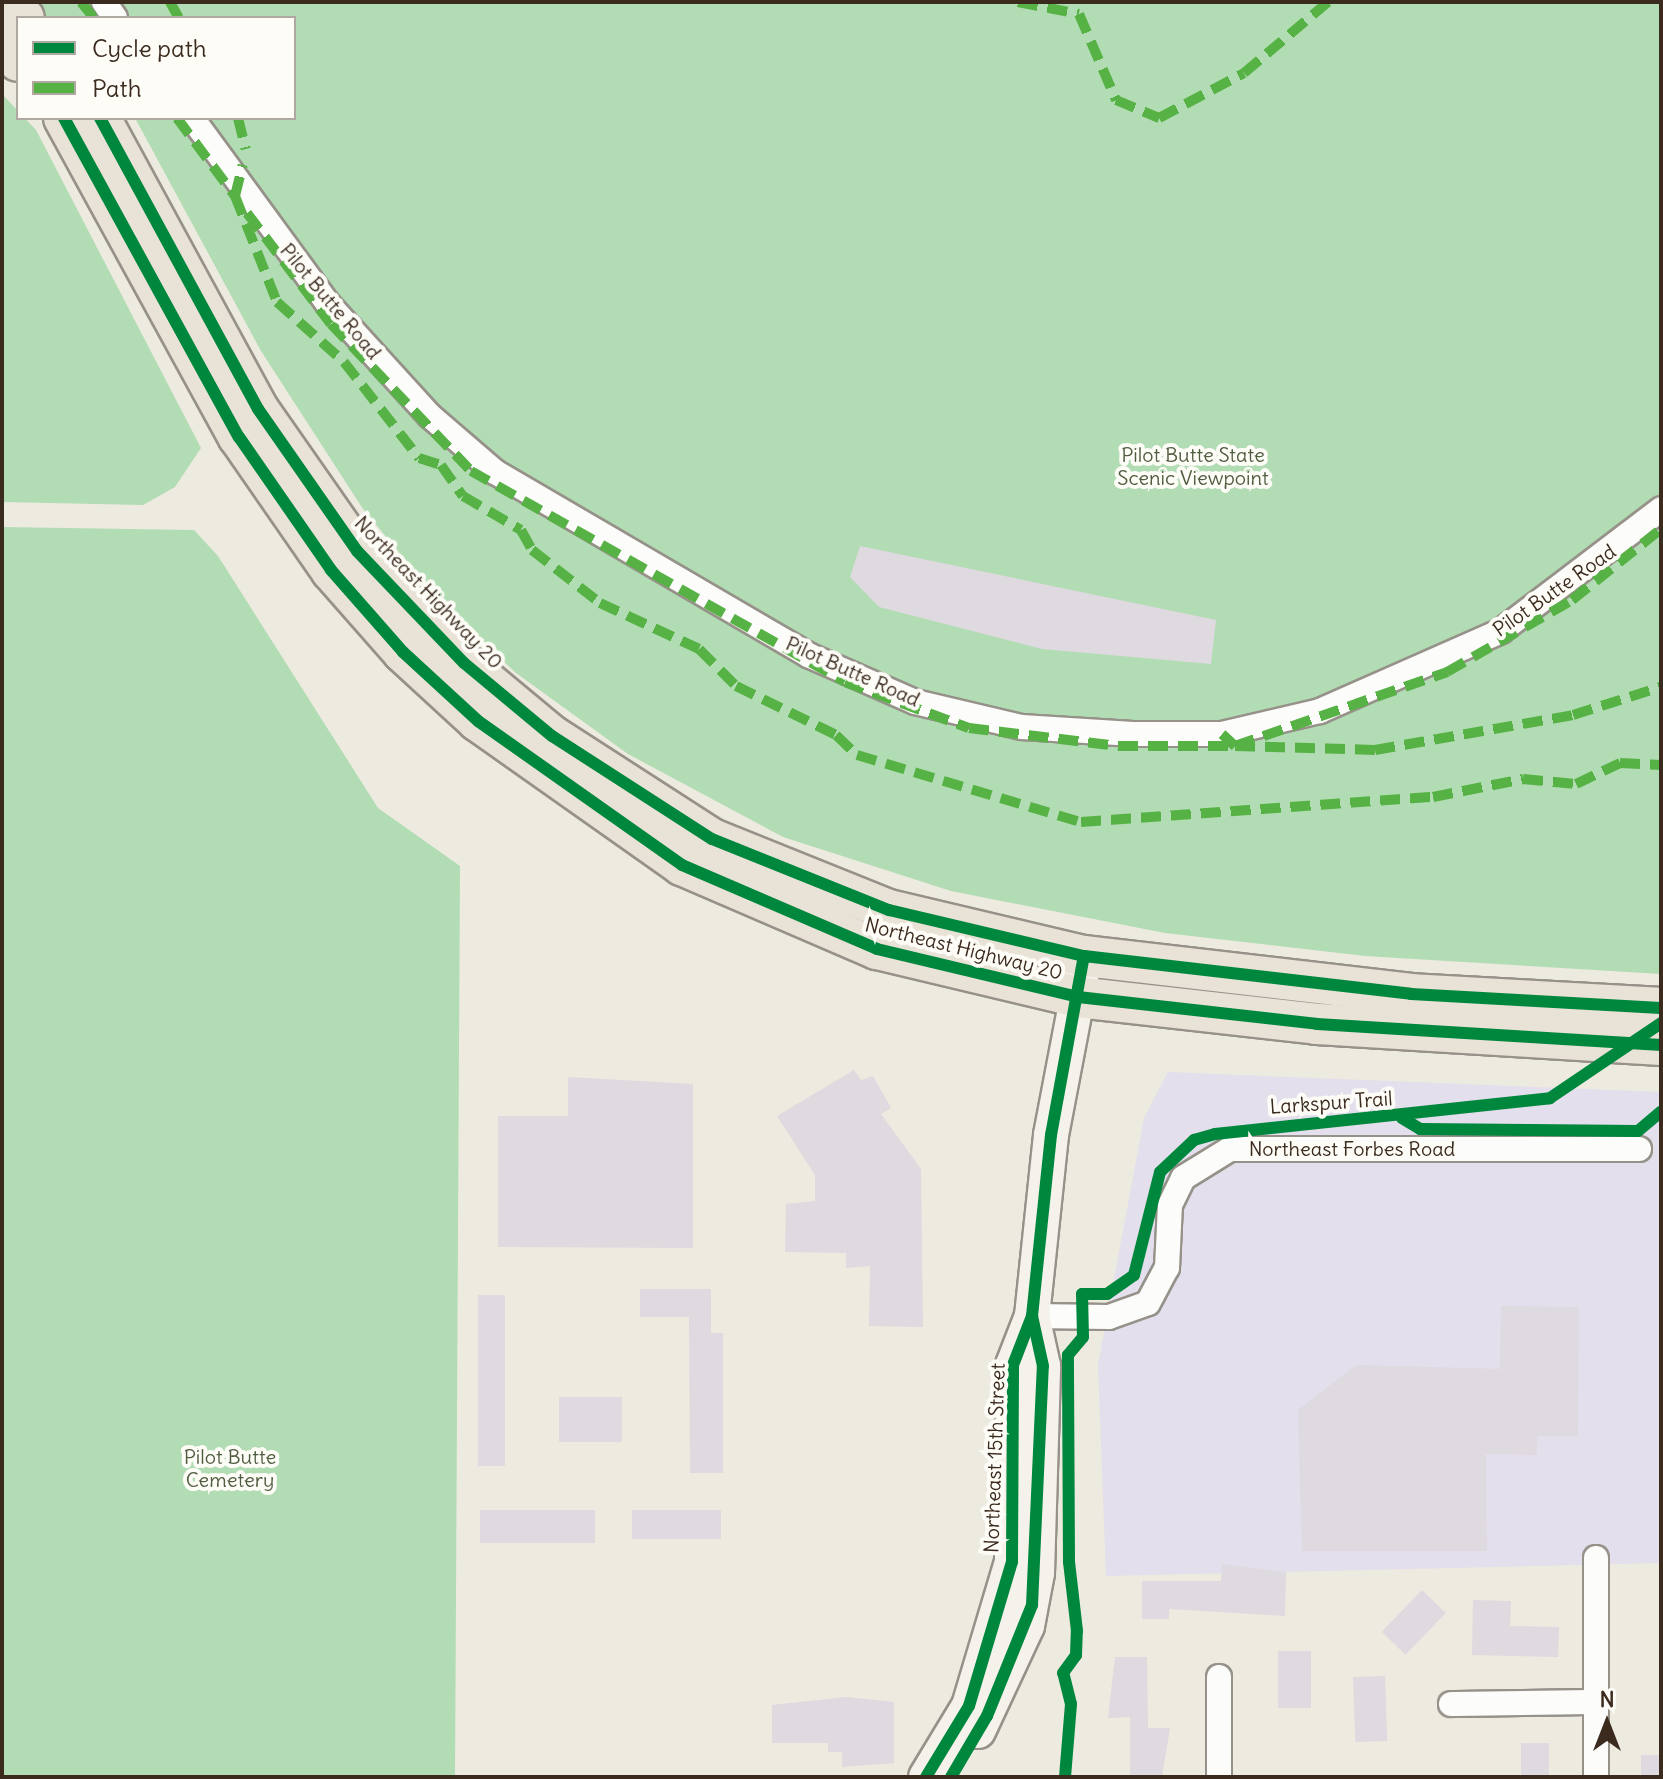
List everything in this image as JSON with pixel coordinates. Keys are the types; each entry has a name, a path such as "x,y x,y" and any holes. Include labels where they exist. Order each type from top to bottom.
{"main road":[{"path":"2,43 16,59"},
{"name":"Northeast Highway 20","path":"65,120 239,437 331,570 403,652 478,721 682,865 776,910 877,949 1078,997 1317,1024 1661,1045"},
{"name":"Northeast Highway 20","path":"101,120 300,476 357,551 464,663 552,736 712,839 889,910 1084,956 1411,994 1661,1008"},
{"name":"Northeast 15th Street","path":"926,1777 969,1706 1000,1619 1015,1507 1013,1365 1032,1316 1051,1135 1084,956"},
{"name":"Northeast 15th Street","path":"951,1777 987,1716 1032,1605 1043,1366 1032,1316"}],"street":[{"name":"Pilot Butte Road","path":"193,120 329,305 430,416 495,472 808,655 915,702 1022,727 1133,734 1222,734 1320,711 1501,631 1661,509"},
{"name":"Northeast Forbes Road","path":"1032,1316 1109,1317 1148,1303 1167,1268 1170,1205 1183,1178 1230,1149 1639,1149"},
{"path":"1596,1558 1596,1777"},
{"path":"1219,1677 1219,1777"},
{"path":"1451,1704 1596,1702"}],"shaded area":[{"path":"1168,1072 1661,1092 1661,1563 1106,1576 1098,1365 1144,1118"}],"green space":[{"name":"Pilot Butte State Scenic Viewpoint","path":"32,2 1661,2 1661,974 1365,956 1165,933 951,891 783,837 628,754 516,673 437,598 363,509 261,351 136,120 296,120 296,16 45,16"},
{"path":"2,94 16,109 16,120 27,120 36,130 201,448 175,487 143,505 2,502"},
{"name":"Pilot Butte Cemetery","path":"2,527 194,530 218,556 378,808 460,866 455,1777 2,1777"}],"building":[{"path":"860,546 1216,620 1211,664 1042,649 879,607 850,577"},
{"path":"854,1070 861,1080 873,1076 891,1108 881,1114 921,1169 923,1327 869,1326 870,1266 846,1268 846,1253 785,1252 786,1204 815,1201 815,1175 777,1116"},
{"path":"568,1077 693,1084 693,1248 498,1247 498,1116 568,1116"},
{"path":"640,1289 711,1289 711,1333 723,1333 723,1473 690,1473 689,1317 640,1317"},
{"path":"478,1295 505,1295 505,1466 478,1466"},
{"path":"1501,1306 1579,1307 1578,1436 1537,1436 1537,1455 1486,1454 1487,1551 1302,1551 1298,1410 1356,1365 1500,1369"},
{"path":"559,1397 622,1397 622,1442 559,1442"},
{"path":"480,1510 595,1510 595,1543 480,1543"},
{"path":"632,1510 721,1510 721,1539 632,1539"},
{"path":"1222,1564 1286,1572 1285,1616 1169,1609 1169,1619 1142,1619 1142,1581 1221,1581"},
{"path":"1422,1590 1446,1613 1405,1655 1382,1632"},
{"path":"1473,1600 1511,1601 1510,1626 1559,1627 1558,1657 1472,1655"},
{"path":"1278,1651 1311,1651 1311,1708 1278,1708"},
{"path":"1115,1657 1147,1657 1148,1728 1170,1728 1162,1777 1130,1777 1130,1717 1108,1718"},
{"path":"1385,1676 1387,1741 1355,1742 1353,1677"},
{"path":"846,1697 894,1702 894,1763 842,1767 842,1752 828,1752 828,1743 772,1743 772,1705"},
{"path":"1521,1743 1549,1743 1549,1777 1521,1777"},
{"path":"1641,1755 1661,1755 1661,1777 1641,1777"}],"marked path":[{"path":"81,2 92,16"},
{"path":"170,2 178,16"},
{"path":"1018,2 1079,14 1116,100 1159,118 1244,73 1328,2"},
{"path":"178,120 235,196 277,302 344,362 419,458 441,465 463,496 521,530 532,550 600,603 699,649 736,686 836,735 857,755 1081,822 1433,797 1523,779 1576,784 1620,763 1661,765"},
{"path":"239,120 246,149"},
{"path":"235,196 243,165"},
{"path":"247,213 331,324 471,471 845,682 969,728 1118,746 1235,746 1447,672 1572,600 1661,529"},
{"path":"1222,734 1235,746 1375,750 1573,715 1661,687"}],"cycle path":[{"path":"65,120 239,437 331,570 403,652 478,721 682,865 877,949 1078,997 1317,1024 1661,1045"},
{"path":"101,120 258,409 357,551 464,663 552,736 712,839 889,910 1084,956 1411,994 1661,1008"},
{"path":"926,1777 969,1706 1012,1562 1013,1365 1032,1316 1051,1135 1084,956"},
{"name":"Larkspur Trail","path":"1065,1777 1071,1704 1063,1673 1076,1655 1077,1631 1069,1562 1068,1355 1083,1337 1082,1294 1107,1294 1134,1275 1160,1172 1194,1140 1215,1134 1550,1098 1661,1023"},
{"name":"Larkspur Trail","path":"1402,1118 1420,1129 1638,1131 1661,1112"},
{"path":"951,1777 987,1716 1032,1605 1043,1366 1032,1316"}]}
